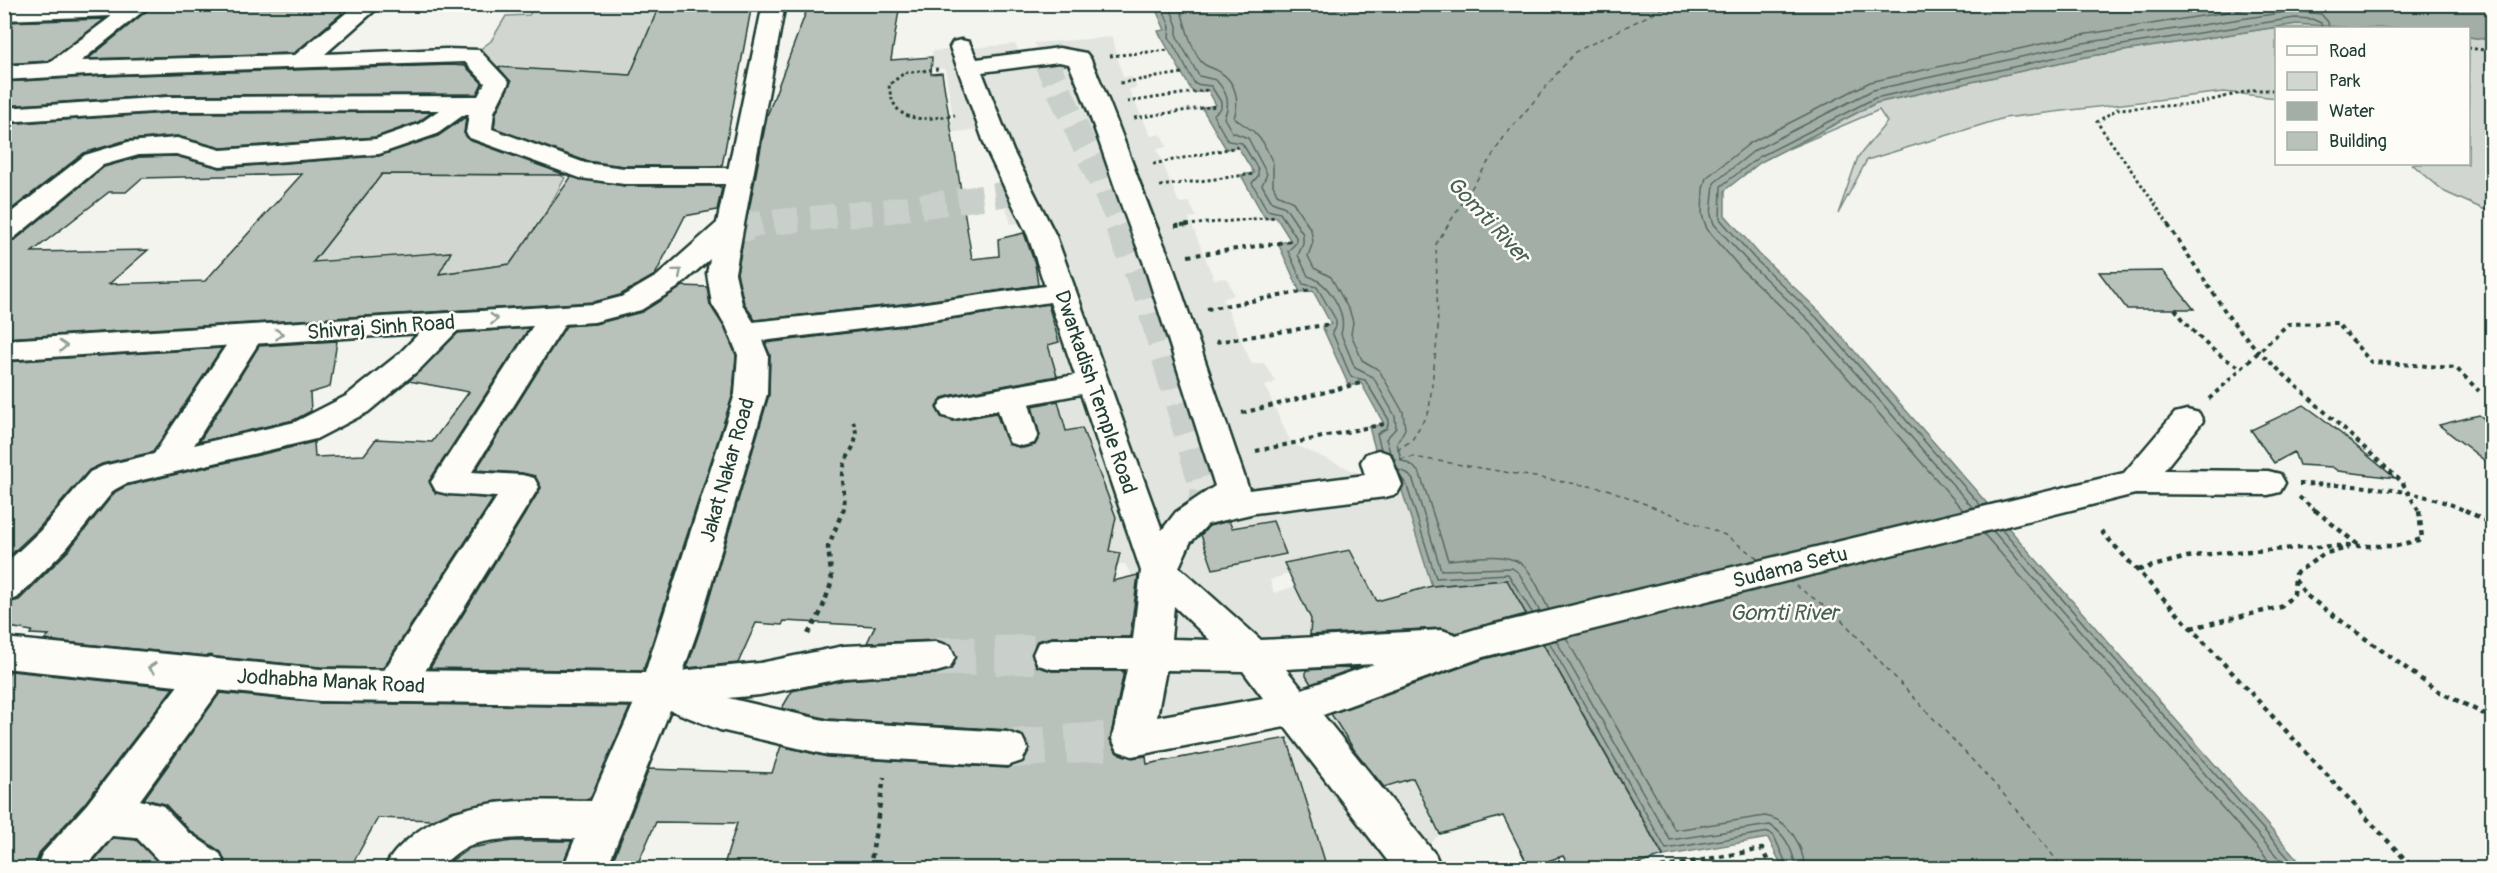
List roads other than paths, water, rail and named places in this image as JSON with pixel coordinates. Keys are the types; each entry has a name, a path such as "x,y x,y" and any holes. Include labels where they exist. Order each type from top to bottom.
{"street":[{"path":"302,61 371,4"},
{"name":"Jakat Nakar Road","path":"659,689 751,394 753,355 744,333 727,304 721,273 774,4"},
{"path":"4,13 136,8 57,68"},
{"path":"4,73 57,68 275,63 390,56 471,55 497,82 482,112 479,133 580,170 624,176 739,176"},
{"name":"Dwarkadish Temple Road","path":"1195,516 1223,502 1233,488 1157,261 1081,61 1070,55 965,57 1000,151 1042,236 1159,571 1150,654 1132,739 1294,710"},
{"path":"4,232 94,160 137,147 177,146 199,136 275,63"},
{"path":"4,115 167,104 487,102"},
{"path":"199,136 220,158 379,146 428,129 453,111 487,102"},
{"name":"Shivraj Sinh Road","path":"4,350 594,314 631,304 667,282 729,228"},
{"path":"744,333 912,314 1061,292"},
{"path":"395,686 522,487 448,482 555,316"},
{"path":"4,588 52,540 102,481 115,474 304,431 357,404 410,361 447,323"},
{"path":"165,463 248,336"},
{"path":"954,408 1092,382"},
{"path":"1011,398 1022,435"},
{"path":"2135,482 2187,421"},
{"path":"1378,462 1385,485 1255,501 1195,516 1176,535 1159,571 1253,656 1419,868"},
{"name":"Sudama Setu","path":"1479,643 2135,482 2276,484"},
{"path":"1052,654 1253,656 1479,643"},
{"path":"1294,710 1479,643"},
{"name":"Jodhabha Manak Road","path":"4,653 320,685 659,689"},
{"path":"659,689 760,679 844,662 936,657"},
{"path":"58,868 102,817 210,674"},
{"path":"659,689 720,712 828,738 1007,749"},
{"path":"585,868 659,689"},
{"path":"102,817 147,819 173,846 204,868"},
{"path":"407,868 433,845 457,830 494,821 605,820"}],"water":[{"name":"Gomti River","path":"1154,5 2492,5 2492,40 2470,37 2470,27 2340,27 2296,24 2085,57 1876,103 1761,162 1725,190 1725,215 1759,254 1821,313 2305,868 1783,868 1768,838 1664,856 1507,580 1432,586 1400,484 1385,485 1369,427 1384,424 1361,383 1349,386 1322,326 1331,324 1313,291 1300,292 1278,243 1291,241 1276,217 1265,218 1241,175 1254,173 1238,147 1226,149 1202,108 1216,105 1208,90 1193,93 1158,31 1165,30"}],"tunnel":[{"path":"1044,57 1121,226"},
{"path":"737,226 886,211 1020,192"},
{"path":"729,227 752,225"},
{"path":"1120,225 1149,295 1206,491 1201,512"},
{"path":"936,657 1052,654"},
{"path":"1007,749 1132,739"}]}
